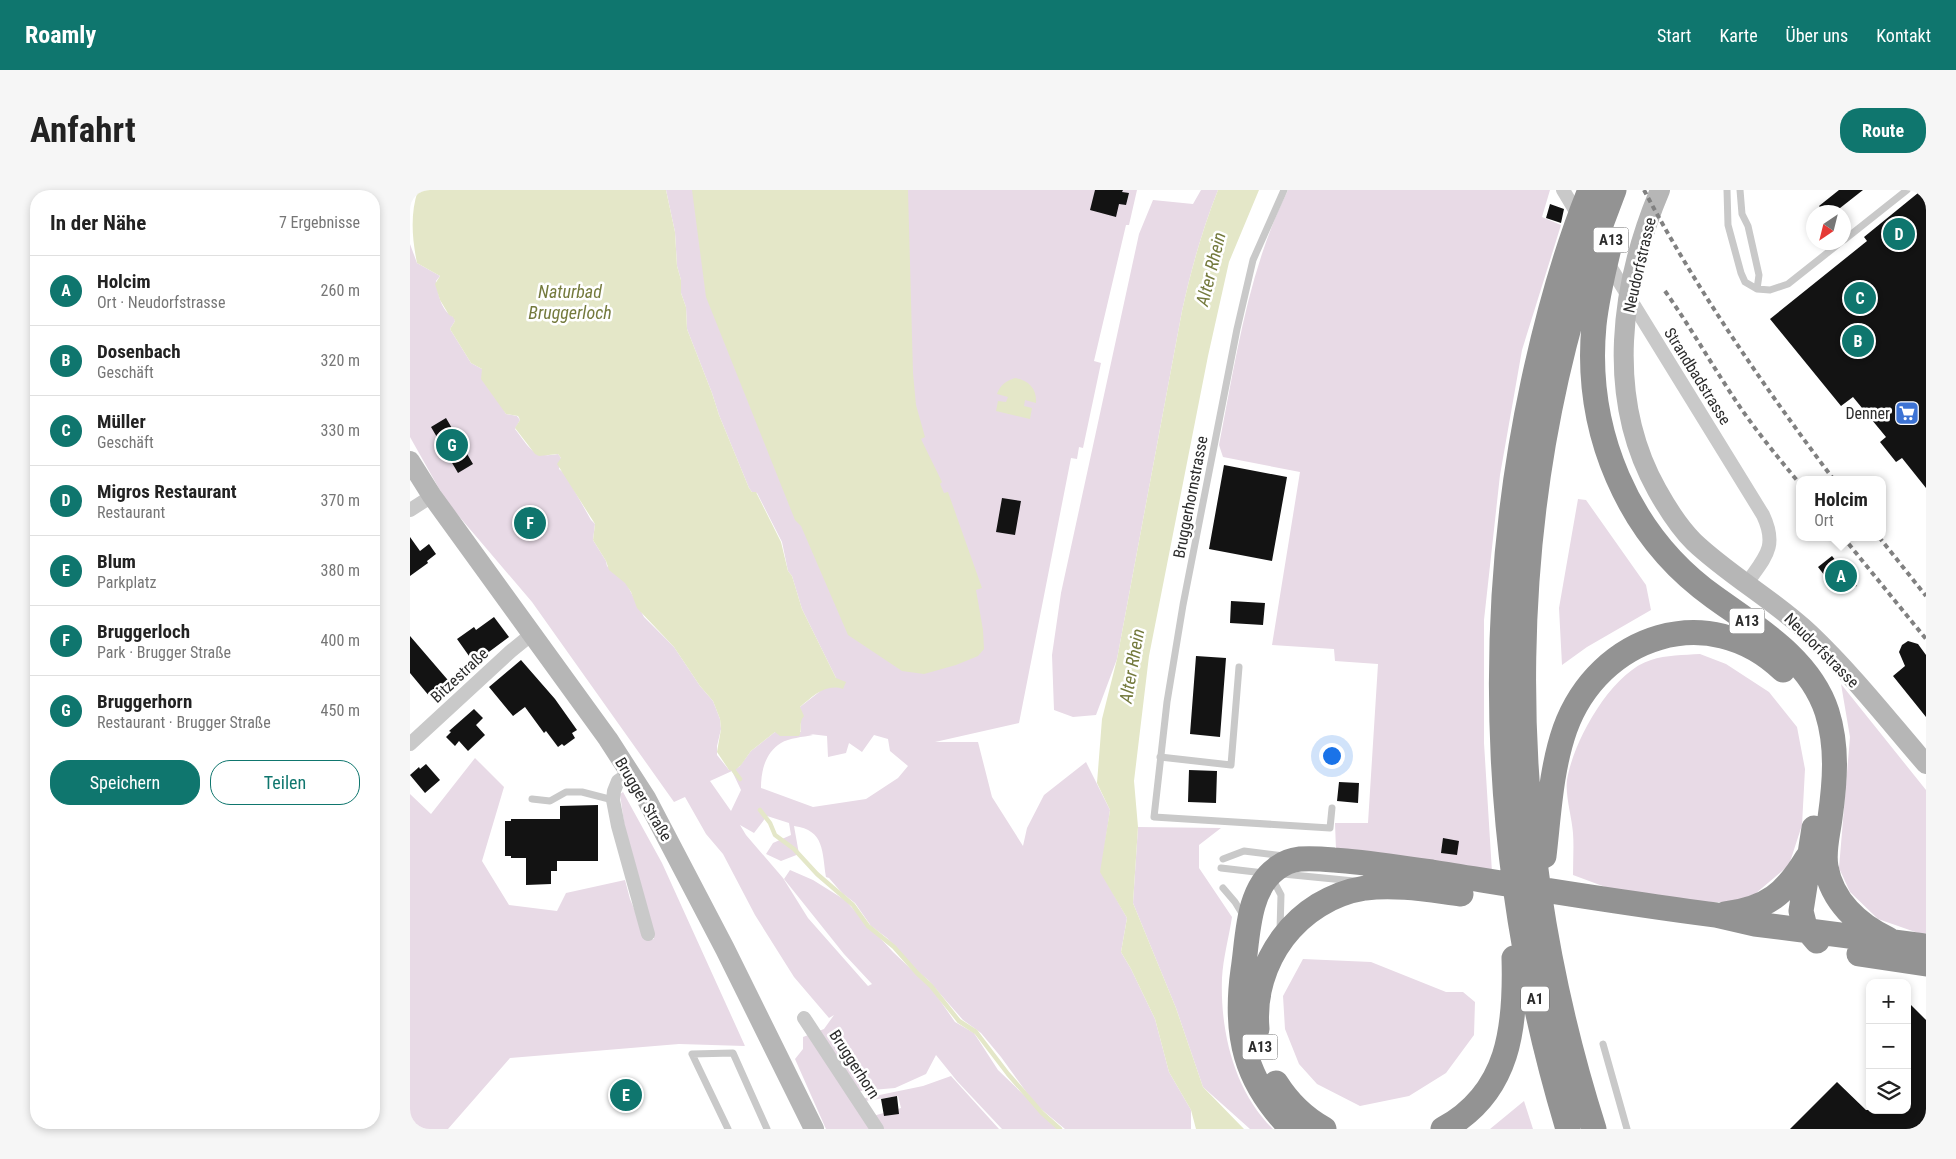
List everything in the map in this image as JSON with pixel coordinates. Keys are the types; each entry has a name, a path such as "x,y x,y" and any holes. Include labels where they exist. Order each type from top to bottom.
{"highway":[{"name":"A13","path":"1539,901 1526,771 1523,706 1524,621 1529,547 1544,439 1560,364 1579,293 1614,190"},
{"name":"A13","path":"1622,190 1599,291 1593,340 1596,403 1601,431 1609,458 1632,507 1662,550 1695,583 1777,644 1794,660 1812,682 1826,710 1834,741 1834,779 1825,853 1830,882 1837,896 1854,917 1872,931 1897,942"},
{"name":"A13","path":"1443,1129 1467,1113 1484,1095 1500,1069 1513,1022 1515,996 1512,868 1504,790 1500,687 1504,584 1511,516 1524,430 1544,333 1565,263 1574,193"},
{"name":"A1","path":"1594,1129 1566,1028 1539,901 1554,772 1565,729 1588,686 1614,660 1638,645 1675,634 1713,634 1732,638 1750,646 1778,665 1803,697 1816,724 1820,760 1819,791 1808,855 1799,939"},
{"name":"A1","path":"1716,916 1748,910 1771,900 1791,882 1808,855"},
{"path":"1292,1129 1261,1090 1249,1067 1242,1044 1240,998 1249,925 1256,893 1260,884 1269,874 1287,863 1300,859 1309,859 1390,866 1472,887"},
{"name":"A1","path":"1512,868 1521,932 1532,986 1546,1050 1568,1129"},
{"name":"A13","path":"1324,1129 1300,1112 1282,1092 1267,1067 1261,1050 1256,1023 1257,998 1266,968 1277,945 1286,932 1300,918 1330,899 1367,888 1472,887 1588,904"},
{"name":"A1","path":"1588,904 1716,916 1755,924 1799,939"},
{"name":"A1","path":"1588,904 1799,939 1897,942 1926,946"},
{"path":"1799,939 1831,950 1926,964"}],"main road":[{"name":"Neudorfstrasse","path":"1660,190 1652,208 1628,295 1623,363 1628,411 1640,455 1665,504 1693,541 1717,563 1793,619 1836,660 1926,764"},
{"name":"Brugger Straße","path":"410,461 432,496 532,634 646,798 704,908 814,1129"}],"street":[{"name":"Strandbadstrasse","path":"1574,193 1642,319 1770,528 1770,545 1767,554 1747,584"},
{"path":"410,510 432,496"},
{"name":"Bitzestraße","path":"410,744 511,650 532,634"},
{"path":"630,773 618,781 613,800 618,826 648,934"},
{"name":"Bruggerhorn","path":"804,1018 877,1129"}],"lane":[{"name":"Bruggerhornstrasse","path":"1284,190 1253,260 1237,329 1183,605 1167,702 1154,816 1330,828 1332,808"},
{"path":"1727,190 1728,225 1745,282 1757,289 1770,290 1788,284 1831,250"},
{"path":"1740,190 1742,214 1748,226 1759,275 1757,289"},
{"path":"1851,234 1907,190"},
{"path":"1160,756 1231,765 1239,667"},
{"path":"532,799 550,801 566,792 582,792 613,800"},
{"path":"1223,859 1244,851 1309,859"},
{"path":"1221,868 1269,874 1296,874 1406,887"},
{"path":"1269,874 1276,883 1281,895 1281,922 1277,945"},
{"path":"1223,888 1235,902 1249,925"},
{"path":"1603,1044 1627,1129"},
{"path":"728,1129 692,1054 733,1053 767,1129"}],"shaded area":[{"path":"666,190 1137,190 1129,225 1126,225 1094,361 1101,363 1083,448 1079,447 1077,459 1071,458 1019,723 935,742 978,742 992,797 1023,846 1027,828 1044,795 1086,762 1110,810 1101,872 1127,918 1121,952 1155,1019 1169,1072 1191,1110 1191,1129 1065,1129 1035,1104 981,1033 963,1020 928,980 916,970 887,938 871,926 855,903 826,877 820,844 812,832 794,826 799,854 781,861 766,854 773,843 791,835 789,823 767,816 754,833 740,825 746,835 783,878 808,918 868,986 872,984 844,954 784,879 790,870 813,880 845,900 893,952 932,989 955,1022 974,1033 998,1070 1059,1129 1002,1129 957,1081 936,1055 926,1074 895,1088 849,1092 873,1129 826,1129 795,1059 803,1049 803,1037 824,1029 834,1015 829,1018 794,977 755,915 723,854 706,834 685,797 674,802 532,602 446,501 410,437 410,244 417,263 440,276 436,281 441,302 446,311 454,317 455,321 450,329 471,363 482,369 506,414 517,416 520,420 515,429 528,446 537,453 543,455 558,454 561,458 559,469 565,474 595,524 593,540 607,566 626,583 644,617 674,647 700,686 713,701 720,719 721,729 717,755 729,770 739,767 751,751 775,732 801,732 800,707 823,689 834,686 836,678 802,609 792,576 788,571 782,542 757,493 752,492 749,488 687,329 686,307 681,293 681,280 677,266 675,232","holes":["810,734 827,736 828,757 846,753 849,743 862,752 874,735 888,739 890,751 908,766 898,778 866,799 813,807 761,788 763,769 771,752 784,741 813,735","732,771 741,790 731,811 710,781"]},
{"path":"1201,190 1218,190 1197,250 1182,311 1117,659 1096,715 1073,717 1054,710 1052,655 1061,593 1139,234 1153,200 1193,204"},
{"path":"1288,190 1550,190 1542,217 1561,225 1522,350 1500,475 1484,620 1484,743 1492,872 1336,850 1335,823 1368,823 1378,664 1335,661 1334,649 1272,645 1300,472 1223,457 1219,445 1253,283 1274,220"},
{"path":"1578,499 1586,500 1646,585 1651,610 1587,647 1562,665 1559,608"},
{"path":"1700,654 1726,664 1769,692 1797,727 1805,769 1802,825 1789,865 1755,894 1734,902 1704,902 1608,888 1573,875 1573,833 1567,780 1577,747 1596,710 1608,693 1636,667 1663,657"},
{"path":"1841,684 1926,790 1926,933 1921,934 1878,919 1850,892 1839,868 1850,737"},
{"path":"475,758 504,787 482,861 509,905 557,911 566,893 625,880 630,899 647,940 654,939 627,844 620,794 623,792 662,863 745,1046 679,1044 510,1058 448,1129 410,1129 410,794 431,814"},
{"path":"1138,827 1221,828 1199,845 1199,868 1232,917 1222,978 1222,998 1227,1039 1232,1059 1248,1097 1273,1129 1250,1129 1203,1087 1176,1008 1133,903"},
{"path":"1303,959 1371,962 1446,992 1463,992 1475,1002 1474,1035 1446,1073 1409,1096 1360,1106 1317,1084 1299,1064 1285,1029 1283,996"},
{"path":"951,1076 999,1129 882,1129 873,1116 901,1108 898,1096 865,1101 865,1098 923,1086"},
{"path":"1524,1101 1533,1129 1490,1129"}],"water":[{"name":"Naturbad Bruggerloch","path":"418,190 666,190 675,232 677,266 681,280 681,293 686,307 687,329 749,488 752,492 756,492 781,542 788,571 792,576 802,609 836,678 846,682 843,689 825,689 800,707 804,716 801,721 799,736 780,736 775,732 751,751 734,771 729,770 717,752 721,729 720,719 713,701 700,686 674,647 637,608 631,592 625,583 609,570 606,561 593,540 595,524 557,464 561,458 558,454 539,456 535,454 515,428 520,420 518,416 506,414 481,379 482,369 471,363 450,329 455,321 440,300 435,284 440,276 417,263 413,226 415,199"},
{"path":"692,190 908,190 913,373 916,405 925,437 921,439 942,482 940,484 944,493 948,492 982,588 976,590 983,630 984,649 978,656 956,665 924,674 902,671 848,635 801,526 795,520 706,297"},
{"name":"Alter Rhein","path":"1218,190 1259,190 1229,262 1208,356 1149,656 1134,781 1138,827 1133,903 1176,1008 1203,1087 1244,1129 1196,1129 1191,1110 1169,1072 1155,1019 1121,952 1127,918 1100,872 1110,810 1097,783 1102,719 1117,659 1182,311 1197,250"},
{"path":"1015,378 1028,383 1035,393 1036,403 1025,400 1024,406 1032,408 1030,419 996,411 998,401 1006,402 1008,397 997,394 1000,388 1006,382"}],"building":[{"path":"1095,190 1123,190 1122,192 1129,193 1126,205 1119,204 1116,217 1090,210"},
{"path":"1839,190 1863,190 1844,205 1820,205"},
{"path":"1918,193 1926,202 1926,488 1902,458 1896,462 1880,442 1886,437 1853,397 1841,406 1770,319 1867,241 1864,237"},
{"path":"1550,204 1564,209 1561,223 1546,218"},
{"path":"446,418 473,464 458,473 431,427"},
{"path":"1224,465 1287,477 1272,561 1209,549"},
{"path":"1002,498 1021,501 1015,535 996,532"},
{"path":"410,537 420,551 429,544 436,554 427,561 428,563 410,576"},
{"path":"1832,556 1857,586 1837,591 1831,588 1828,580 1818,567"},
{"path":"1231,601 1265,603 1263,625 1230,623"},
{"path":"494,617 509,637 474,663 457,639 474,627 476,630"},
{"path":"410,636 453,686 436,700 433,695 430,697 410,673"},
{"path":"1908,641 1918,644 1926,655 1926,717 1893,676 1905,666 1899,652 1902,645"},
{"path":"1196,656 1226,658 1220,737 1190,734"},
{"path":"521,660 555,699 577,730 572,733 575,738 564,746 562,744 558,747 546,731 544,733 525,707 513,716 489,687"},
{"path":"474,709 483,718 476,725 485,735 468,751 459,741 455,746 446,737 451,732 449,731"},
{"path":"426,764 440,780 425,793 410,775"},
{"path":"1189,770 1217,771 1216,803 1188,802"},
{"path":"1339,782 1359,783 1358,803 1337,801"},
{"path":"598,805 598,861 557,861 557,871 551,871 551,884 526,885 526,858 505,856 505,821 511,821 511,819 560,819 560,806"},
{"path":"1443,838 1459,841 1457,855 1441,853"},
{"path":"1911,1005 1926,1020 1926,1129 1790,1129 1837,1082 1866,1110 1866,1114 1911,1114"},
{"path":"897,1096 899,1114 884,1116 881,1099"}],"waterway":[{"path":"734,771 740,779"},
{"path":"760,810 770,823 775,835 794,849 817,874 853,905 868,926 894,947 931,986 959,1021 976,1032 1008,1074 1042,1113 1060,1129"}],"railway":[{"path":"1644,190 1687,265 1733,339 1831,476"},
{"path":"1665,291 1740,407 1796,479"},
{"path":"1846,541 1926,639"},
{"path":"1882,541 1926,596"}],"place":[{"name":"Migros Restaurant","path":"1899,234"},
{"name":"Müller","path":"1860,298"},
{"name":"Dosenbach","path":"1858,341"},
{"name":"Denner","path":"1907,413"},
{"name":"Bruggerhorn","path":"452,445"},
{"name":"Bruggerloch","path":"530,523"},
{"name":"Holcim","path":"1841,576"},
{"name":"Blum","path":"626,1095"}]}
